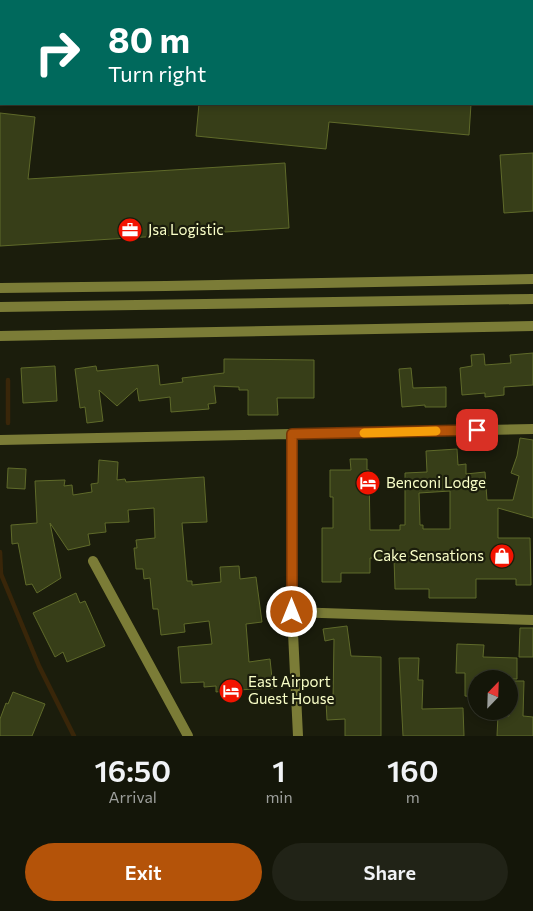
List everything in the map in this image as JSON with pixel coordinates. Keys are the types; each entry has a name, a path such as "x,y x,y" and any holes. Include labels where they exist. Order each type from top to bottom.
{"street":[{"path":"0,288 533,279"},
{"path":"0,307 533,299"},
{"path":"0,336 533,326"},
{"path":"0,440 533,429"},
{"path":"292,434 292,612 298,736"},
{"path":"92,561 188,736"},
{"path":"292,612 533,620"}],"building":[{"path":"199,105 471,105 469,135 329,122 326,149 196,136"},
{"path":"0,113 35,117 28,179 285,163 289,228 0,246"},
{"path":"533,153 533,211 504,213 500,155"},
{"path":"533,353 533,385 504,387 504,395 485,397 485,393 462,395 460,368 472,366 471,355 484,354 485,365 511,363 510,355"},
{"path":"224,359 314,360 314,398 277,398 278,415 248,415 248,390 239,390 239,387 214,386 216,403 208,404 209,409 171,412 170,397 139,401 137,388 117,406 99,390 103,421 87,423 85,407 80,408 75,369 96,366 97,371 158,365 160,385 183,382 182,378 224,373"},
{"path":"55,366 57,401 23,403 21,368"},
{"path":"411,368 413,388 446,387 446,407 425,407 425,405 402,407 399,369"},
{"path":"520,438 533,440 533,518 498,508 498,538 530,538 531,585 516,585 516,579 476,579 476,598 429,598 429,589 395,589 394,558 370,558 370,573 341,573 341,582 322,582 322,528 333,528 333,497 330,497 330,470 351,470 350,459 367,459 367,470 369,470 370,530 400,530 400,525 405,525 405,473 427,472 426,451 457,449 458,465 466,464 466,474 485,472 487,500 513,500 519,476 511,473 517,456","holes":["450,491 450,529 423,529 423,525 420,525 419,493"]},
{"path":"99,460 118,462 117,480 125,479 126,482 204,477 207,522 182,523 187,581 192,581 192,585 221,582 220,567 239,566 240,579 256,577 262,622 246,624 249,662 270,659 273,688 238,690 239,699 224,700 223,691 216,692 216,686 204,687 204,682 181,683 178,647 212,644 209,621 184,624 185,632 161,635 158,609 153,609 150,578 144,579 143,569 136,569 134,548 137,548 136,540 155,538 154,508 128,510 129,522 105,523 106,532 88,534 90,545 68,550 50,523 61,578 37,593 32,584 26,585 18,543 12,544 11,525 37,523 35,481 65,480 64,486 72,485 73,495 92,492 91,484 98,483"},
{"path":"8,468 26,469 25,489 7,488"},
{"path":"76,593 80,603 85,601 105,646 67,662 63,652 55,657 33,613"},
{"path":"347,626 351,656 381,657 381,736 345,736 345,719 327,720 326,701 333,701 334,639 325,641 323,629"},
{"path":"520,628 533,628 533,657 519,657"},
{"path":"457,644 484,645 483,657 517,658 517,670 468,670 468,696 465,696 465,673 456,673"},
{"path":"399,658 419,658 418,680 423,680 422,709 463,708 464,736 403,736"},
{"path":"518,681 524,681 523,716 533,717 533,736 497,736 498,720 518,720"},
{"path":"13,692 45,704 32,736 0,736 0,719 6,703 8,704"}],"waterway":[{"path":"8,380 8,423"},
{"path":"0,552 1,574 39,666 74,736"}],"slow traffic":[{"path":"364,433 436,431"}],"place":[{"name":"Jsa Logistic","path":"130,230"},
{"name":"Benconi Lodge","path":"368,483"},
{"name":"Cake Sensations","path":"502,556"},
{"name":"East Airport Guest House","path":"231,691"}],"route":[{"path":"292,612 292,434 477,430"}]}
